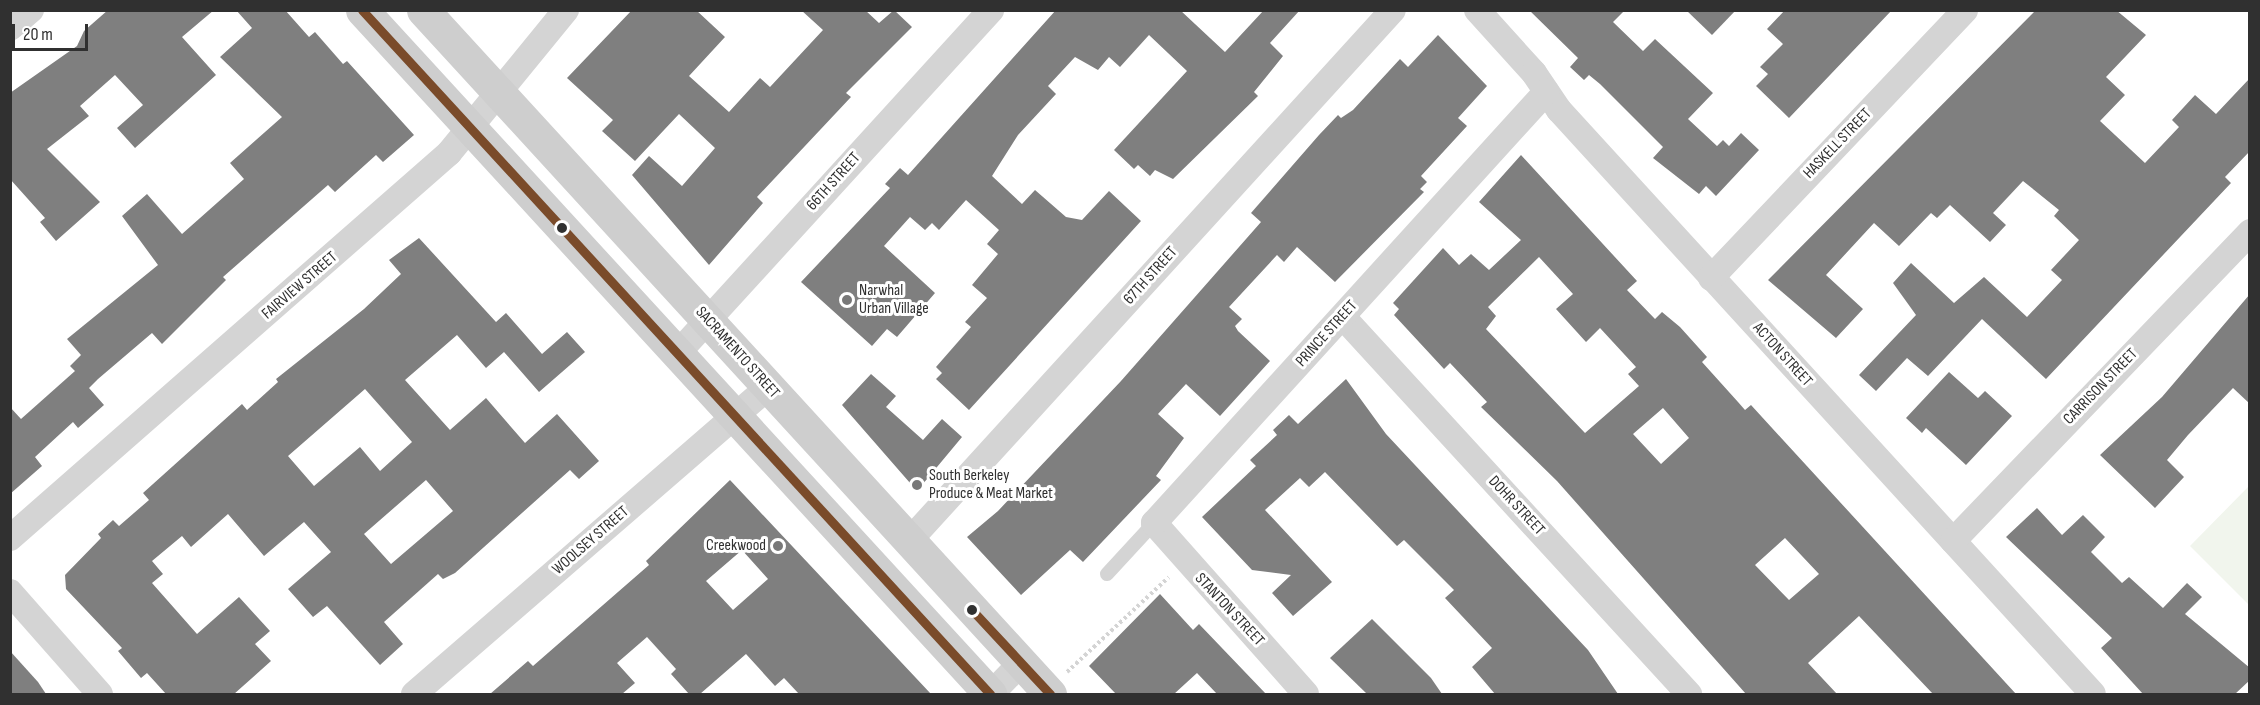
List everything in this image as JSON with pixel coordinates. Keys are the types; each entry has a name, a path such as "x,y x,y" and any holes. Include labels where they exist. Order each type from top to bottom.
{"street":[{"path":"10,28 31,10"},
{"path":"362,10 991,694 1021,663"},
{"name":"SACRAMENTO STREET","path":"423,10 1049,693"},
{"name":"FAIRVIEW STREET","path":"10,538 442,160 566,10"},
{"name":"66TH STREET","path":"677,354 991,10"},
{"name":"67TH STREET","path":"909,541 1393,10"},
{"name":"ACTON STREET","path":"1477,10 1546,92 1711,278 2093,694"},
{"name":"HASKELL STREET","path":"1711,278 1965,10"},
{"name":"PRINCE STREET","path":"1154,523 1546,92"},
{"name":"CARRISON STREET","path":"1953,541 2250,232"},
{"name":"DOHR STREET","path":"1343,317 1689,694"},
{"name":"WOOLSEY STREET","path":"414,694 768,387"},
{"name":"STANTON STREET","path":"1154,523 1185,562 1306,694"},
{"path":"10,592 100,694"}],"lane":[{"name":"PRINCE STREET","path":"1107,574 1154,523"}],"path":[{"path":"1049,693 1185,562"}],"shaded area":[{"path":"2249,486 2249,605 2190,546"}],"building":[{"path":"108,10 214,10 182,37 216,75 135,148 117,128 143,105 115,75 80,106 89,116 47,149 100,202 56,241 40,222 45,218 10,179 10,93 77,46 84,31"},
{"path":"236,10 285,10 309,37 315,32 343,64 347,61 414,135 383,162 376,155 335,192 328,185 223,277 226,280 162,344 152,333 98,379 89,388 104,405 78,428 73,422 35,457 42,466 10,494 10,407 21,419 75,371 70,366 81,355 67,339 158,265 122,216 147,194 182,234 244,179 230,163 282,117 220,57 252,28"},
{"path":"632,10 696,10 725,37 689,76 729,112 760,78 770,87 823,30 801,10 865,10 879,23 894,10 912,27 846,93 851,97 757,197 763,203 709,265 632,175 649,156 682,186 715,148 679,114 635,161 602,131 613,120 567,78"},
{"path":"1056,10 1180,10 1225,52 1264,10 1300,10 1270,43 1283,56 1254,92 1258,96 1173,179 1155,170 1150,176 1138,165 1134,169 1114,150 1187,71 1149,35 1120,67 1109,57 1098,70 1075,57 1048,86 1056,94 1018,135 992,176 1022,204 1035,190 1066,217 1082,220 1109,191 1141,221 969,410 936,379 942,373 936,367 971,327 965,322 987,298 972,285 998,254 987,244 999,230 966,200 939,230 932,223 925,230 910,217 884,246 935,293 897,337 887,329 872,346 801,282 890,188 885,184 900,168 908,175"},
{"path":"1529,10 1625,10 1613,22 1643,51 1655,39 1713,93 1688,119 1717,146 1723,140 1729,146 1741,133 1759,150 1716,196 1706,186 1699,194 1653,158 1663,147 1600,84 1589,75 1584,80 1570,67 1578,58"},
{"path":"1686,10 1736,10 1712,35"},
{"path":"1785,10 1892,10 1789,118 1756,86 1768,74 1760,67 1783,44 1767,29"},
{"path":"2036,10 2116,10 2146,35 2106,77 2125,95 2100,121 2145,163 2179,127 2172,120 2195,95 2216,114 2250,78 2250,151 2225,177 2231,183 2046,379 1982,319 1928,376 1907,358 1876,391 1859,375 1916,315 1893,283 1911,263 1954,303 1984,277 2027,317 2062,280 2051,270 2079,240 2054,216 2059,210 2023,181 1993,213 2006,225 1990,242 1950,205 1937,218 1931,213 1899,246 1874,223 1826,275 1863,309 1836,338 1768,280"},
{"path":"1438,35 1487,86 1458,118 1467,126 1421,176 1427,182 1420,189 1424,192 1335,282 1297,247 1284,262 1277,255 1229,307 1242,319 1235,326 1238,331 1270,361 1220,416 1186,384 1158,414 1184,438 1156,476 1161,480 1083,562 1070,550 1021,595 967,537 998,511 1121,381 1261,222 1251,213 1319,135 1338,115 1341,118 1353,110 1400,59 1408,67"},
{"path":"1521,155 1637,281 1627,290 1655,319 1662,312 1680,327 1707,357 1702,362 1745,410 1751,405 2016,694 1933,694 1859,616 1808,663 1837,694 1746,694 1557,481 1481,407 1487,402 1450,363 1444,369 1394,315 1399,309 1393,303 1443,248 1459,265 1471,254 1489,270 1521,240 1479,202","holes":["1539,257 1573,294 1556,309 1586,342 1600,328 1636,367 1628,374 1639,386 1585,433 1486,329 1496,316 1488,307","1663,408 1689,438 1661,464 1633,434","1785,538 1819,574 1789,600 1755,565"]},
{"path":"419,238 496,322 506,313 542,354 567,332 585,352 539,392 504,352 486,368 457,335 405,380 450,430 486,398 525,443 557,414 599,461 579,479 570,470 455,573 443,579 438,574 384,622 403,644 380,665 327,606 313,617 288,589 331,552 304,522 264,556 228,514 191,547 182,536 152,561 163,574 152,583 197,634 239,597 270,631 255,644 271,661 234,694 166,694 147,673 141,678 118,651 122,648 66,589 65,575 101,538 98,534 113,520 119,526 149,500 143,493 242,404 247,410 278,382 276,379 364,309 401,274 389,260","holes":["365,389 412,442 380,471 360,447 314,486 288,456","426,480 453,511 391,564 364,534"]},
{"path":"2250,294 2250,404 2233,388 2188,435 2167,460 2184,477 2155,508 2100,455 2162,397"},
{"path":"1949,372 1978,398 1985,391 2012,416 1966,465 1926,428 1922,433 1906,418"},
{"path":"871,374 896,396 886,407 923,440 942,419 962,437 917,491 842,405"},
{"path":"1346,379 1386,434 1588,650 1618,694 1495,694 1472,667 1492,648 1445,598 1454,590 1404,540 1397,546 1325,472 1309,487 1300,478 1265,510 1332,582 1293,616 1272,593 1291,575 1252,570 1202,517 1256,466 1250,460 1277,435 1273,430 1289,415 1298,424"},
{"path":"730,480 931,694 799,694 784,678 775,686 746,654 700,694 689,694 671,674 676,669 647,637 617,663 635,683 622,694 490,694 528,661 533,666 649,565 646,561","holes":["742,550 768,579 733,610 706,581"]},
{"path":"2037,508 2062,535 2083,515 2105,537 2091,552 2122,583 2129,577 2163,608 2187,583 2202,597 2185,614 2250,668 2250,680 2235,694 2143,694 2101,648 2112,638 2006,537"},
{"path":"1160,594 1193,630 1199,624 1266,694 1217,694 1197,673 1174,694 1116,694 1089,666"},
{"path":"1372,619 1431,678 1442,694 1367,694 1330,658"},
{"path":"10,651 38,682 46,694 10,694"}],"transit line":[{"path":"362,10 990,694"},
{"path":"972,610 1050,694"}],"place":[{"name":"Narwhal Urban Village","path":"847,300"},
{"name":"South Berkeley Produce & Meat Market","path":"917,485"},
{"name":"Creekwood","path":"778,546"}]}
